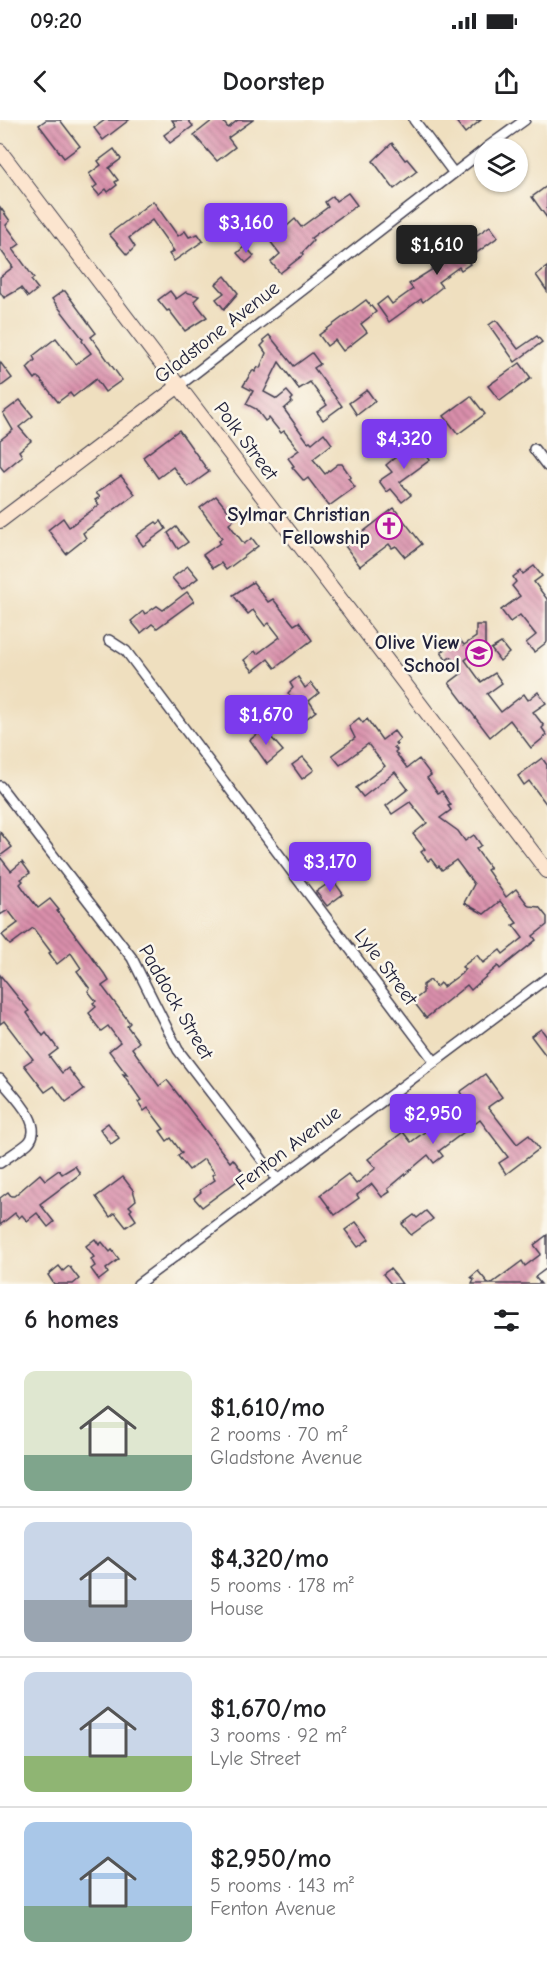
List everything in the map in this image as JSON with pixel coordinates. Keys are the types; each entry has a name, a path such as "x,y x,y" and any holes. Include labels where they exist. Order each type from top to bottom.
{"street":[{"path":"414,120 453,172"},
{"name":"Gladstone Avenue","path":"500,138 525,120"},
{"name":"Polk Street","path":"0,151 547,871"},
{"name":"Gladstone Avenue","path":"0,521 474,157"},
{"path":"534,449 547,466"},
{"name":"Lyle Street","path":"109,640 126,651 435,1062"},
{"name":"Paddock Street","path":"0,786 132,958 178,1050 277,1179"},
{"name":"Fenton Avenue","path":"138,1284 547,978"},
{"path":"0,1079 33,1122 34,1134 28,1142 0,1163"}],"building":[{"path":"46,120 60,120 80,146 64,158 39,125"},
{"path":"105,120 129,120 103,140 94,128"},
{"path":"172,120 188,120 193,126 170,143 164,135 176,126"},
{"path":"213,120 222,120 228,128 238,120 253,120 228,138 235,147 217,161 194,135"},
{"path":"455,120 481,120 465,133"},
{"path":"392,143 417,171 394,189 373,161"},
{"path":"114,149 121,159 109,168 118,180 115,182 117,185 108,192 106,189 99,195 93,188 97,185 89,174 101,165 98,161"},
{"path":"547,186 547,218 532,197"},
{"path":"348,193 357,205 311,238 313,241 302,253 303,255 280,273 271,262 280,254 270,241 295,219 301,227 328,207 325,202 333,196 336,201"},
{"path":"153,201 178,236 185,231 189,237 198,234 203,241 174,261 169,254 174,251 152,220 129,238 135,247 127,255 109,234"},
{"path":"0,207 10,221 6,225 20,244 13,249 34,278 31,280 38,289 28,297 21,288 4,298 0,292 0,277 13,267 0,249"},
{"path":"251,221 259,232 243,245 235,234"},
{"path":"490,226 498,237 467,260 470,264 461,270 459,267 438,282 442,287 423,302 421,299 389,322 377,305 387,297 392,304 413,289 409,284 441,264 467,245 465,243"},
{"path":"245,246 254,256 246,263 237,253"},
{"path":"547,267 547,291 536,275"},
{"path":"225,276 238,293 224,309 216,299 224,293 216,284"},
{"path":"63,291 96,333 91,337 122,380 105,392 96,379 73,397 70,393 58,402 40,379 37,377 35,379 27,368 35,360 33,356 56,338 76,364 91,353 52,299"},
{"path":"170,291 176,299 186,292 199,296 194,301 207,317 185,331 158,300"},
{"path":"366,300 376,312 361,324 367,332 343,351 335,340 327,346 319,335"},
{"path":"496,320 518,349 537,336 542,342 515,362 489,325"},
{"path":"269,335 294,366 312,353 320,364 314,368 342,406 323,420 317,412 327,405 310,382 299,389 279,362 264,392 277,399 287,391 293,398 284,409 308,442 312,443 324,433 332,444 313,459 325,474 338,464 342,464 351,477 348,478 355,487 329,506 308,478 304,481 292,467 294,466 288,458 299,450 284,431 281,433 269,418 265,421 256,409 246,404 253,391 243,386 253,370 255,372 258,367 260,368 266,353 261,346 265,342 263,340"},
{"path":"0,362 12,378 0,387"},
{"path":"520,363 531,378 500,401 488,386"},
{"path":"367,390 375,401 357,415 349,403"},
{"path":"471,396 485,414 458,434 444,416"},
{"path":"20,400 33,416 19,427 31,441 19,451 22,456 4,471 0,466 0,440 13,430 3,413"},
{"path":"179,430 209,472 188,487 173,467 158,478 143,457"},
{"path":"415,441 430,460 400,482 411,495 402,502 391,489 387,492 379,481 392,472 386,465"},
{"path":"121,476 135,494 83,533 86,538 66,554 48,530 63,518 69,527 99,505 95,500 100,497 96,493"},
{"path":"216,496 235,519 229,524 244,544 252,538 258,546 226,570 221,563 213,568 203,555 220,543 222,538 200,508"},
{"name":"Sylmar Christian Fellowship","path":"394,508 422,544 405,557 396,546 392,548 389,544 360,566 345,546"},
{"path":"161,521 166,529 143,546 136,536"},
{"path":"176,527 188,542 178,549 168,533"},
{"path":"188,566 198,578 182,590 172,578"},
{"path":"534,566 542,576 534,582 547,599 547,642 534,652 526,643 536,635 520,615 510,622 501,610 520,596 512,586 516,582 513,577 521,571 523,574"},
{"path":"253,582 268,602 273,599 294,625 299,622 312,640 275,668 268,659 253,671 244,660 255,651 257,654 280,637 269,623 265,626 253,610 248,614 233,595"},
{"path":"187,592 194,601 157,628 152,624 141,633 131,621 143,611 145,614 157,606 163,610"},
{"path":"476,625 485,625 485,645 465,660 481,682 495,673 502,683 487,694 501,712 524,694 528,700 538,692 546,703 533,712 544,726 542,728 547,735 531,748 510,720 490,737 449,683 462,673 451,657 446,660 441,652 455,641 456,643 460,640 464,645 476,637"},
{"path":"501,643 509,653 500,661 491,649"},
{"path":"298,677 305,688 311,683 319,693 309,701 316,711 292,730 285,721 292,715 283,703 291,697 288,693 293,688 290,683"},
{"path":"359,718 363,723 367,719 382,740 394,731 400,739 395,743 397,745 394,747 397,750 395,752 407,768 419,759 431,775 427,778 438,793 442,791 451,805 448,806 451,810 440,818 458,831 465,841 474,835 481,845 476,849 490,868 487,870 506,897 516,889 529,906 539,907 547,917 547,925 533,936 536,940 500,969 498,966 471,990 467,985 426,1018 413,1001 423,993 423,985 430,980 436,987 440,983 443,987 461,974 465,969 462,967 477,955 483,963 500,950 503,954 523,938 513,925 517,923 500,901 484,914 464,903 474,884 456,860 442,870 431,859 428,861 421,852 425,849 413,834 427,823 410,802 392,814 386,806 408,789 395,772 363,797 356,788 385,766 368,744 340,765 332,755 355,738 349,726"},
{"path":"264,729 283,751 267,764 250,740"},
{"path":"303,757 314,770 302,779 292,765"},
{"path":"542,758 547,765 547,805 529,781 524,785 518,776"},
{"path":"0,832 12,847 0,856"},
{"path":"0,857 11,871 22,862 30,873 21,879 23,881 20,884 38,908 50,899 59,910 57,911 109,981 102,986 130,1023 127,1026 139,1042 132,1048 159,1086 167,1080 230,1162 233,1159 245,1175 202,1207 194,1198 201,1192 200,1190 215,1180 212,1175 215,1173 204,1159 189,1170 178,1156 182,1153 171,1138 167,1141 160,1131 164,1129 148,1108 144,1111 138,1102 141,1100 123,1074 127,1075 109,1051 120,1042 108,1026 101,1031 91,1018 89,1013 96,1007 93,1003 96,1001 77,971 81,968 71,953 57,964 33,928 10,945 2,935 18,923 8,910 0,915"},
{"path":"333,880 343,894 327,906 316,892"},
{"path":"0,975 29,1011 27,1013 43,1036 46,1033 58,1049 49,1056 62,1073 68,1068 84,1089 66,1102 54,1086 45,1092 24,1065 33,1059 4,1021 0,1024"},
{"path":"541,1029 547,1037 547,1057 531,1036"},
{"path":"485,1074 502,1097 488,1107 517,1144 529,1135 539,1149 506,1174 499,1163 508,1157 480,1120 439,1151 443,1156 434,1163 428,1155 388,1189 390,1192 382,1197 372,1184 357,1195 359,1198 335,1215 320,1195 348,1174 356,1184 376,1168 368,1159 403,1132 411,1142 434,1125 426,1115 440,1104 446,1112 464,1098 460,1092"},
{"path":"108,1123 119,1138 111,1144 100,1129"},
{"path":"75,1166 80,1174 40,1204 54,1222 48,1227 37,1213 27,1221 22,1215 19,1218 15,1213 0,1225 0,1198 8,1192 14,1196 40,1174 45,1180 59,1170 62,1174"},
{"path":"123,1177 133,1190 136,1200 129,1206 136,1220 126,1227 115,1213 110,1217 96,1197"},
{"path":"426,1211 433,1219 411,1235 402,1224 414,1215 417,1218"},
{"path":"356,1222 369,1239 358,1247 345,1230"},
{"path":"547,1235 547,1268 535,1277 541,1284 491,1284 522,1261 525,1266 541,1254 534,1245"},
{"path":"95,1239 99,1245 102,1242 110,1252 112,1250 119,1259 106,1269 108,1273 99,1280 91,1269 95,1266 91,1259 94,1257 86,1246"},
{"path":"59,1266 63,1271 69,1266 79,1279 73,1284 54,1284 48,1275"},
{"path":"390,1269 402,1284 391,1284 383,1274"},
{"path":"478,1271 489,1284 472,1284 474,1280 471,1277"}],"place":[{"name":"Sylmar Christian Fellowship","path":"389,526"},
{"name":"Olive View School","path":"479,653"}]}
